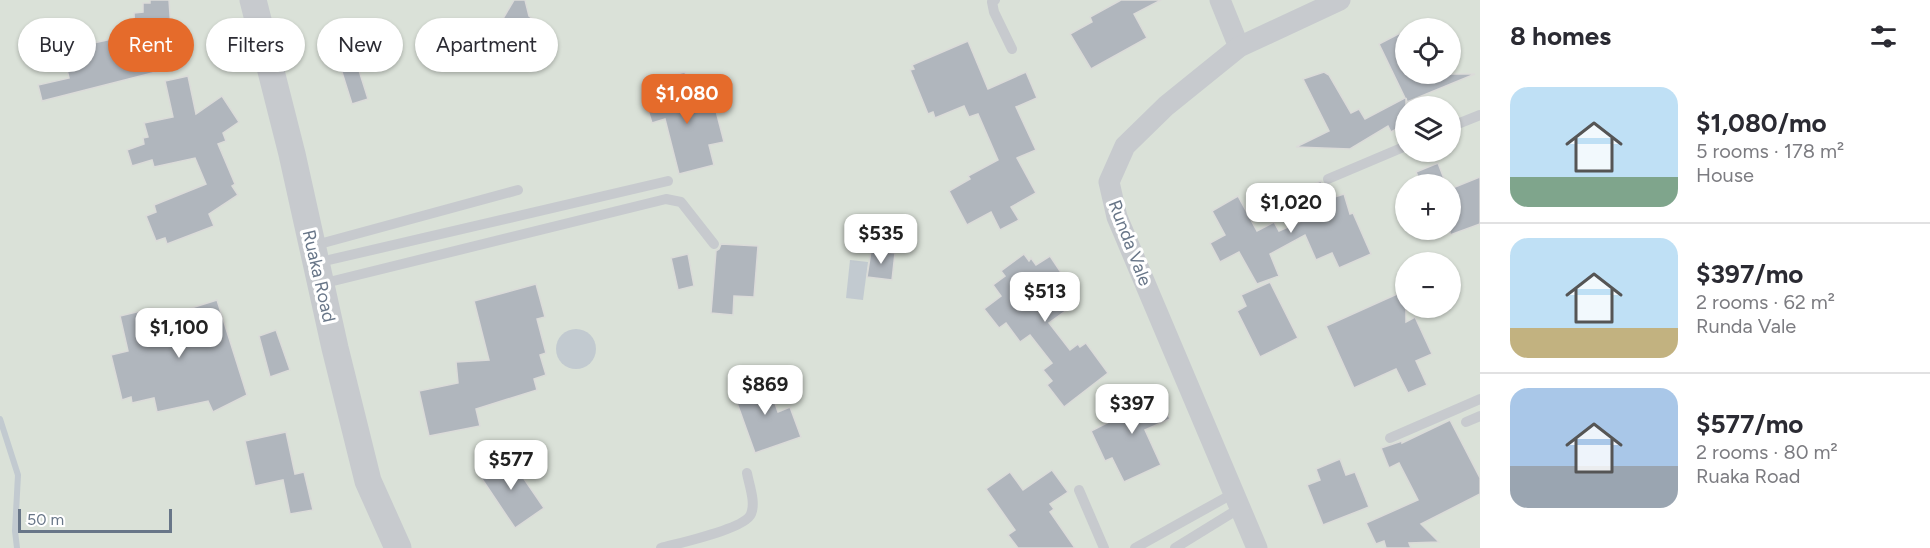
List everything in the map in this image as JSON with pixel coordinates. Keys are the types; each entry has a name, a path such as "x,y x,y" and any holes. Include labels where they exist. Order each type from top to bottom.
{"street":[{"name":"Ruaka Road","path":"253,0 292,154 368,481 399,548"},
{"path":"1220,0 1239,47"},
{"name":"Runda Vale","path":"1257,548 1117,217 1109,182 1125,146 1166,106 1239,47 1340,0"}],"lane":[{"path":"995,0 992,2 994,12 1012,49"},
{"path":"1461,123 1480,115"},
{"path":"1328,179 1395,151"},
{"path":"316,264 668,181"},
{"path":"316,264 518,190"},
{"path":"316,264 666,198 681,202 714,244"},
{"path":"1390,438 1480,399"},
{"path":"1466,422 1480,416"},
{"path":"661,548 716,533 747,520 752,512 753,503 747,473"},
{"path":"1079,490 1104,548"},
{"path":"1135,548 1237,500"},
{"path":"1175,548 1237,500"}],"shaded area":[{"path":"0,0 1480,0 1480,548 0,548"},
{"path":"850,260 868,262 863,300 846,298"},
{"path":"576,329 590,335 596,349 590,363 576,369 562,363 556,349 562,335"}],"building":[{"path":"150,0 169,0 170,18 134,18 134,13 143,12 143,3 150,3"},
{"path":"514,0 525,0 529,16 532,18 503,18"},
{"path":"1121,0 1161,0 1134,14 1147,38 1091,69 1070,34 1092,22 1090,17"},
{"path":"1395,36 1395,77 1379,44"},
{"path":"108,40 108,72 156,72 42,101 38,85 69,78 68,72 96,72 96,42"},
{"path":"968,41 988,89 1026,72 1037,98 1016,107 1036,150 1017,158 1036,193 1011,207 1019,220 1000,230 991,212 967,225 949,191 970,179 968,176 998,160 978,114 969,117 964,106 935,118 933,112 928,114 910,70 914,69 912,65"},
{"path":"342,72 360,72 368,99 352,104"},
{"path":"685,72 694,108 714,103 724,142 709,145 714,165 679,174 665,119 652,123 646,104 669,97 664,77"},
{"path":"1324,72 1329,75 1351,113 1359,109 1365,119 1395,103 1395,130 1391,132 1388,126 1350,149 1296,147 1329,131 1303,79"},
{"path":"1461,74 1475,74 1461,80"},
{"path":"188,76 196,114 222,96 239,122 223,133 226,141 218,144 235,184 232,186 238,195 209,214 214,226 167,244 165,238 156,241 146,216 156,212 154,205 206,184 195,158 154,167 152,160 132,166 127,150 144,144 143,138 148,137 144,123 173,117 165,81"},
{"path":"1398,84 1451,84 1422,96 1404,96"},
{"path":"1438,163 1442,174 1417,174 1416,172"},
{"path":"1480,177 1480,224 1461,231 1461,185"},
{"path":"1321,181 1328,199 1344,194 1350,214 1353,213 1371,254 1339,268 1332,253 1316,260 1305,235 1270,254 1279,276 1257,284 1239,252 1220,262 1210,243 1225,235 1212,211 1238,196 1257,231 1274,222 1279,231 1310,217 1299,190"},
{"path":"721,244 758,246 754,297 734,296 733,315 711,313 716,251"},
{"path":"871,251 895,253 892,280 867,277"},
{"path":"688,254 694,286 678,290 671,258"},
{"path":"1024,254 1036,265 1050,256 1078,298 1069,304 1071,307 1049,323 1070,350 1078,344 1080,347 1086,343 1108,373 1064,407 1047,385 1052,381 1043,370 1052,363 1030,335 1020,342 1006,323 999,328 984,309 1001,296 993,285 1005,276 1001,271"},
{"path":"1270,282 1298,338 1260,357 1237,311 1246,306 1241,295"},
{"path":"536,284 545,317 537,319 546,353 540,355 546,375 534,379 537,390 476,409 480,426 429,436 419,391 458,383 456,362 489,360 474,301"},
{"path":"1395,295 1395,318 1406,318 1406,322 1415,318 1432,354 1416,361 1427,385 1408,393 1396,369 1354,388 1326,326"},
{"path":"217,300 247,395 213,412 208,401 157,412 154,398 132,403 131,397 122,400 111,355 128,351 120,316 153,308 156,319"},
{"path":"276,330 290,370 270,377 259,336"},
{"path":"766,377 778,412 790,407 801,437 755,453 732,389"},
{"path":"1155,389 1170,419 1145,430 1161,465 1124,482 1112,458 1105,461 1091,431 1113,420 1108,411"},
{"path":"1450,420 1480,478 1480,494 1421,524 1439,542 1409,543 1411,548 1386,548 1384,541 1376,544 1366,523 1418,500 1399,463 1389,468 1381,448 1402,441 1402,443"},
{"path":"286,432 295,474 304,472 313,510 290,514 283,480 255,486 245,441"},
{"path":"507,454 544,508 515,528 478,473"},
{"path":"1340,459 1346,475 1355,472 1369,507 1323,525 1307,485 1320,480 1316,469"},
{"path":"1052,470 1068,492 1050,504 1054,509 1050,512 1075,548 1018,548 1008,535 1015,530 986,489 1010,472 1023,490"}],"waterway":[{"path":"0,419 18,475 15,531 17,548"}]}
